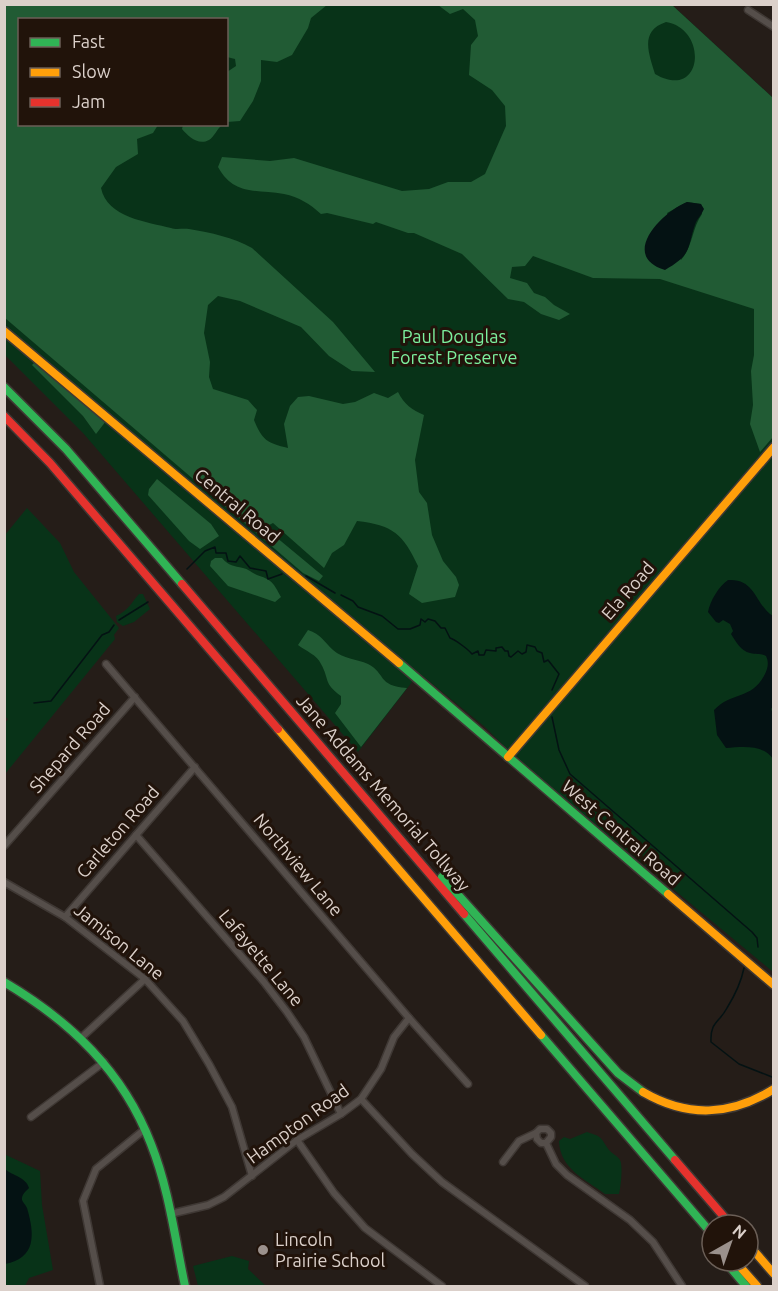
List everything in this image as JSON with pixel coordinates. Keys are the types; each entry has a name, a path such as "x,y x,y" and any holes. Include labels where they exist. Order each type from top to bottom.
{"main road":[{"name":"Central Road","path":"4,331 448,705"},
{"name":"Jane Addams Memorial Tollway","path":"4,387 66,449 721,1213"},
{"name":"Jane Addams Memorial Tollway","path":"4,416 50,463 700,1220"},
{"name":"Ela Road","path":"508,757 774,447"},
{"name":"West Central Road","path":"448,705 774,985"},
{"path":"363,795 467,904 634,1087 670,1106 696,1111 720,1111 739,1106 774,1089"},
{"path":"4,982 46,1008 82,1037 120,1084 152,1147 170,1214 185,1287"},
{"path":"684,1201 700,1225"},
{"path":"760,1258 774,1274"},
{"path":"735,1273 746,1287"},
{"path":"745,1273 757,1287"}],"street":[{"path":"748,10 774,27"},
{"name":"Northview Lane","path":"106,664 468,1084"},
{"name":"Shepard Road","path":"4,846 135,697"},
{"name":"Carleton Road","path":"65,917 195,767"},
{"name":"Lafayette Lane","path":"136,835 264,982 287,1012 304,1037 341,1114"},
{"name":"Jamison Lane","path":"4,882 65,917 144,979 183,1021 232,1107 252,1176"},
{"path":"82,1037 144,979"},
{"name":"Hampton Road","path":"170,1214 208,1205 224,1197 297,1140 341,1114 361,1099 381,1069 394,1037 409,1018"},
{"path":"31,1117 104,1062"},
{"path":"361,1099 412,1154 442,1182 585,1287"},
{"path":"503,1162 519,1141 542,1128 549,1131 551,1137 546,1143"},
{"path":"100,1287 83,1201 96,1169 145,1130"},
{"path":"536,1133 538,1141 546,1143"},
{"path":"297,1140 334,1193 365,1228 442,1287"},
{"path":"546,1143 556,1164 567,1175 630,1220 653,1242 682,1287"}],"green space":[{"path":"5,4 327,5 311,18 308,28 292,55 277,62 261,60 261,81 253,101 240,121 228,122 228,71 236,66 235,59 228,57 228,18 18,18 18,126 157,126 153,133 137,139 138,154 116,167 101,188 111,206 140,221 173,229 189,229 214,234 252,248 333,322 375,372 352,371 329,356 301,327 240,301 218,296 208,305 204,333 210,362 209,377 213,389 248,400 257,410 254,420 266,440 288,448 284,424 290,406 298,397 309,396 343,404 355,402 374,393 388,398 398,392 409,406 424,415 415,460 419,492 427,503 432,535 443,561 456,577 459,585 455,597 422,603 409,594 418,566 407,546 395,533 380,525 357,521 344,545 332,553 324,568 273,523 267,526 270,532 323,576 319,581 303,573 5,318"},
{"name":"Paul Douglas Forest Preserve","path":"5,5 672,5 773,98 773,972 518,760 485,727 419,673 358,752 83,433 5,355"},
{"path":"438,5 672,5 773,98 773,437 760,452 750,424 753,405 751,371 754,355 754,309 660,279 593,278 533,256 525,266 512,267 510,278 527,283 534,293 545,297 570,314 559,320 541,314 524,302 508,299 462,254 414,233 376,222 373,224 327,213 321,214 295,197 246,190 231,183 224,176 218,167 222,157 270,161 294,158 402,191 429,189 448,182 471,182 485,174 506,126 505,106 492,90 469,75 471,45 478,36 475,20 463,9 450,14","holes":["666,22 680,27 689,37 694,49 695,61 691,72 683,79 671,80 655,74 649,51 649,37 652,31","687,202 701,204 702,214 681,260 667,213"]},
{"path":"183,126 221,126 211,139 205,142 194,139 182,129"},
{"path":"36,361 106,421 96,434 83,416 32,365"},
{"path":"157,479 211,524 219,536 200,549 189,541 148,495 149,489"},
{"path":"27,508 60,543 74,572 119,628 114,635 115,639 5,774 5,723 8,719 4,716 5,535"},
{"path":"215,558 222,558 229,564 269,580 281,597 275,602 228,586 210,566 211,561"},
{"path":"139,594 143,594 150,609 134,622 123,626 117,622 116,616 127,609"},
{"path":"308,630 319,636 337,653 368,664 391,685 407,688 361,747 335,713 341,704 341,696 329,684 319,661 298,645"},
{"path":"587,1132 601,1138 620,1160 622,1171 619,1194 605,1194 582,1178 564,1159 559,1141 564,1137 570,1139"},
{"path":"4,1154 40,1171 42,1205 53,1270 29,1278 25,1286 5,1286"},
{"path":"232,1256 249,1261 248,1269 266,1286 198,1286 193,1266"}],"shaded area":[{"path":"687,202 701,204 704,209 696,222 688,250 681,259 665,270 652,263 646,255 645,245 649,234 657,224 677,207"},
{"path":"728,580 744,583 773,616 774,705 771,709 773,759 769,754 758,749 726,748 717,735 714,710 728,700 754,688 765,674 768,665 766,656 752,654 739,646 731,634 733,631 730,624 723,620 716,622 708,612 715,594"},
{"path":"5,1169 22,1179 29,1188 24,1193 22,1201 30,1218 32,1236 28,1251 23,1257 5,1264"}],"waterway":[{"path":"187,569 205,551 215,547 216,553 226,553 228,561 236,562 240,556 250,568 266,571 268,579 282,574"},
{"path":"306,576 335,593"},
{"path":"341,595 353,601 358,607 382,616 398,629 410,629 420,625 421,619 425,622 428,619 435,621 441,628 445,628 450,638 472,654 478,651 479,655 484,655 486,650 496,651 496,648 502,647 511,657 518,651 522,654 526,652 527,645 535,647 542,653 544,662 548,660 559,674 552,690"},
{"path":"119,620 148,602"},
{"path":"34,703 51,701 102,635 109,632 114,625"},
{"path":"552,717 559,750 570,774 752,932 757,938 758,947"},
{"path":"744,968 733,998 712,1030 711,1042 739,1064 772,1077"}],"traffic: fast":[{"path":"4,387 66,449 182,584"},
{"path":"399,663 668,894"},
{"path":"442,877 618,1073 643,1092"},
{"path":"464,914 675,1160"},
{"path":"4,982 28,997 72,1031 110,1071 125,1093 139,1118 157,1161 167,1196 185,1286"},
{"path":"541,1035 700,1220"},
{"path":"735,1273 746,1286"}],"traffic: slow":[{"path":"4,331 399,663"},
{"path":"508,757 774,447"},
{"path":"278,729 541,1035"},
{"path":"668,894 774,985"},
{"path":"643,1092 676,1106 693,1110 709,1110 741,1105 774,1089"},
{"path":"760,1258 774,1274"},
{"path":"746,1273 757,1286"}],"traffic: jam":[{"path":"4,416 50,463 278,729"},
{"path":"182,584 464,914"},
{"path":"675,1160 721,1213"}],"place":[{"name":"Lincoln Prairie School","path":"263,1250"}]}
